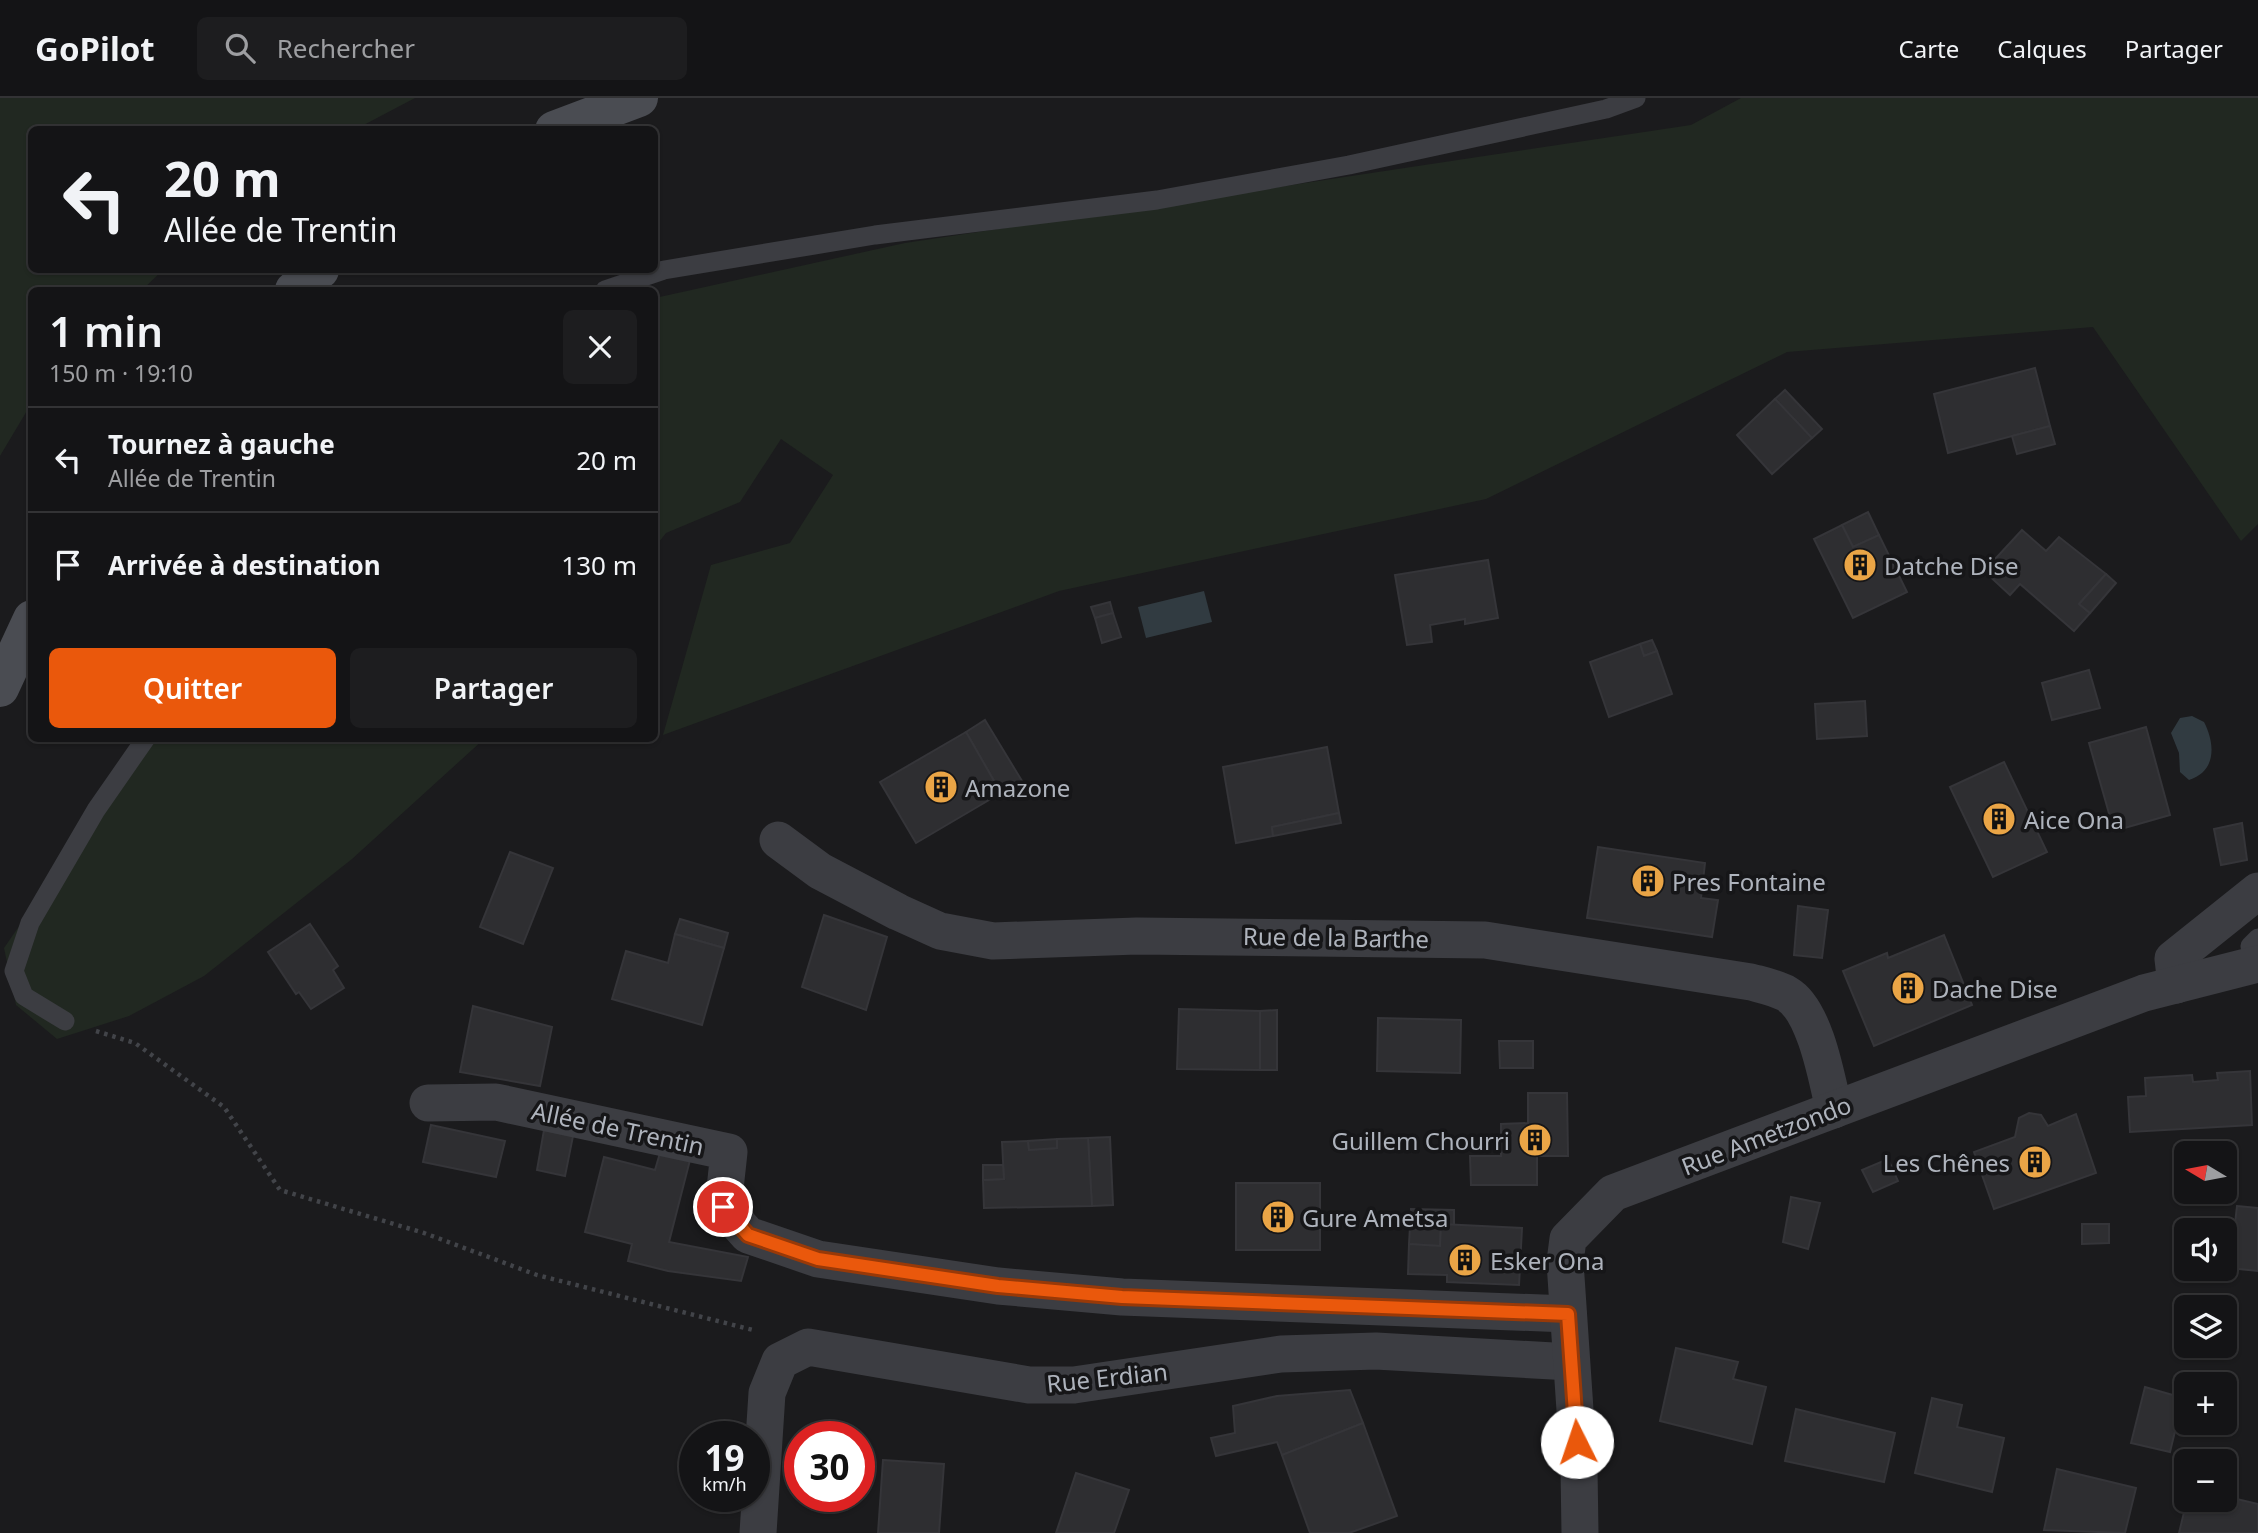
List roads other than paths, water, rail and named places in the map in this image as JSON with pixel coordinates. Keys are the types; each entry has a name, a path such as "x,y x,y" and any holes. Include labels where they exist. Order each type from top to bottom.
{"main road":[{"path":"565,126 639,98"},
{"path":"298,287 316,273"},
{"path":"0,688 28,628"}],"street":[{"name":"Rue de la Barthe","path":"778,840 820,871 898,912 940,931 993,941 1137,936 1485,940 1751,982 1787,994 1800,1005 1810,1023 1834,1110"},
{"path":"2176,985 2174,960 2258,891"},
{"name":"Rue Ametzondo","path":"1580,1533 1579,1469 1565,1262 1568,1239 1613,1193 2144,993 2176,985 2256,955"},
{"name":"Allée de Trentin","path":"428,1103 496,1102 729,1152 723,1207 748,1235 818,1259 998,1286 1122,1297 1568,1314"},
{"name":"Rue Erdian","path":"758,1533 767,1393 780,1361 808,1347 875,1356 1029,1385 1073,1385 1281,1354 1376,1352 1571,1362"}],"lane":[{"path":"658,272 875,235 1157,200 1335,167 1606,109 1636,98"},
{"path":"614,287 655,273"},
{"path":"65,1021 24,996 14,971 30,923 96,810 143,742"}],"place":[{"name":"Datche Dise","path":"1860,565"},
{"name":"Amazone","path":"941,787"},
{"name":"Aice Ona","path":"1999,819"},
{"name":"Pres Fontaine","path":"1648,881"},
{"name":"Dache Dise","path":"1908,988"},
{"name":"Guillem Chourri","path":"1535,1140"},
{"name":"Les Chênes","path":"2035,1162"},
{"name":"Gure Ametsa","path":"1278,1217"},
{"name":"Esker Ona","path":"1465,1260"}]}
